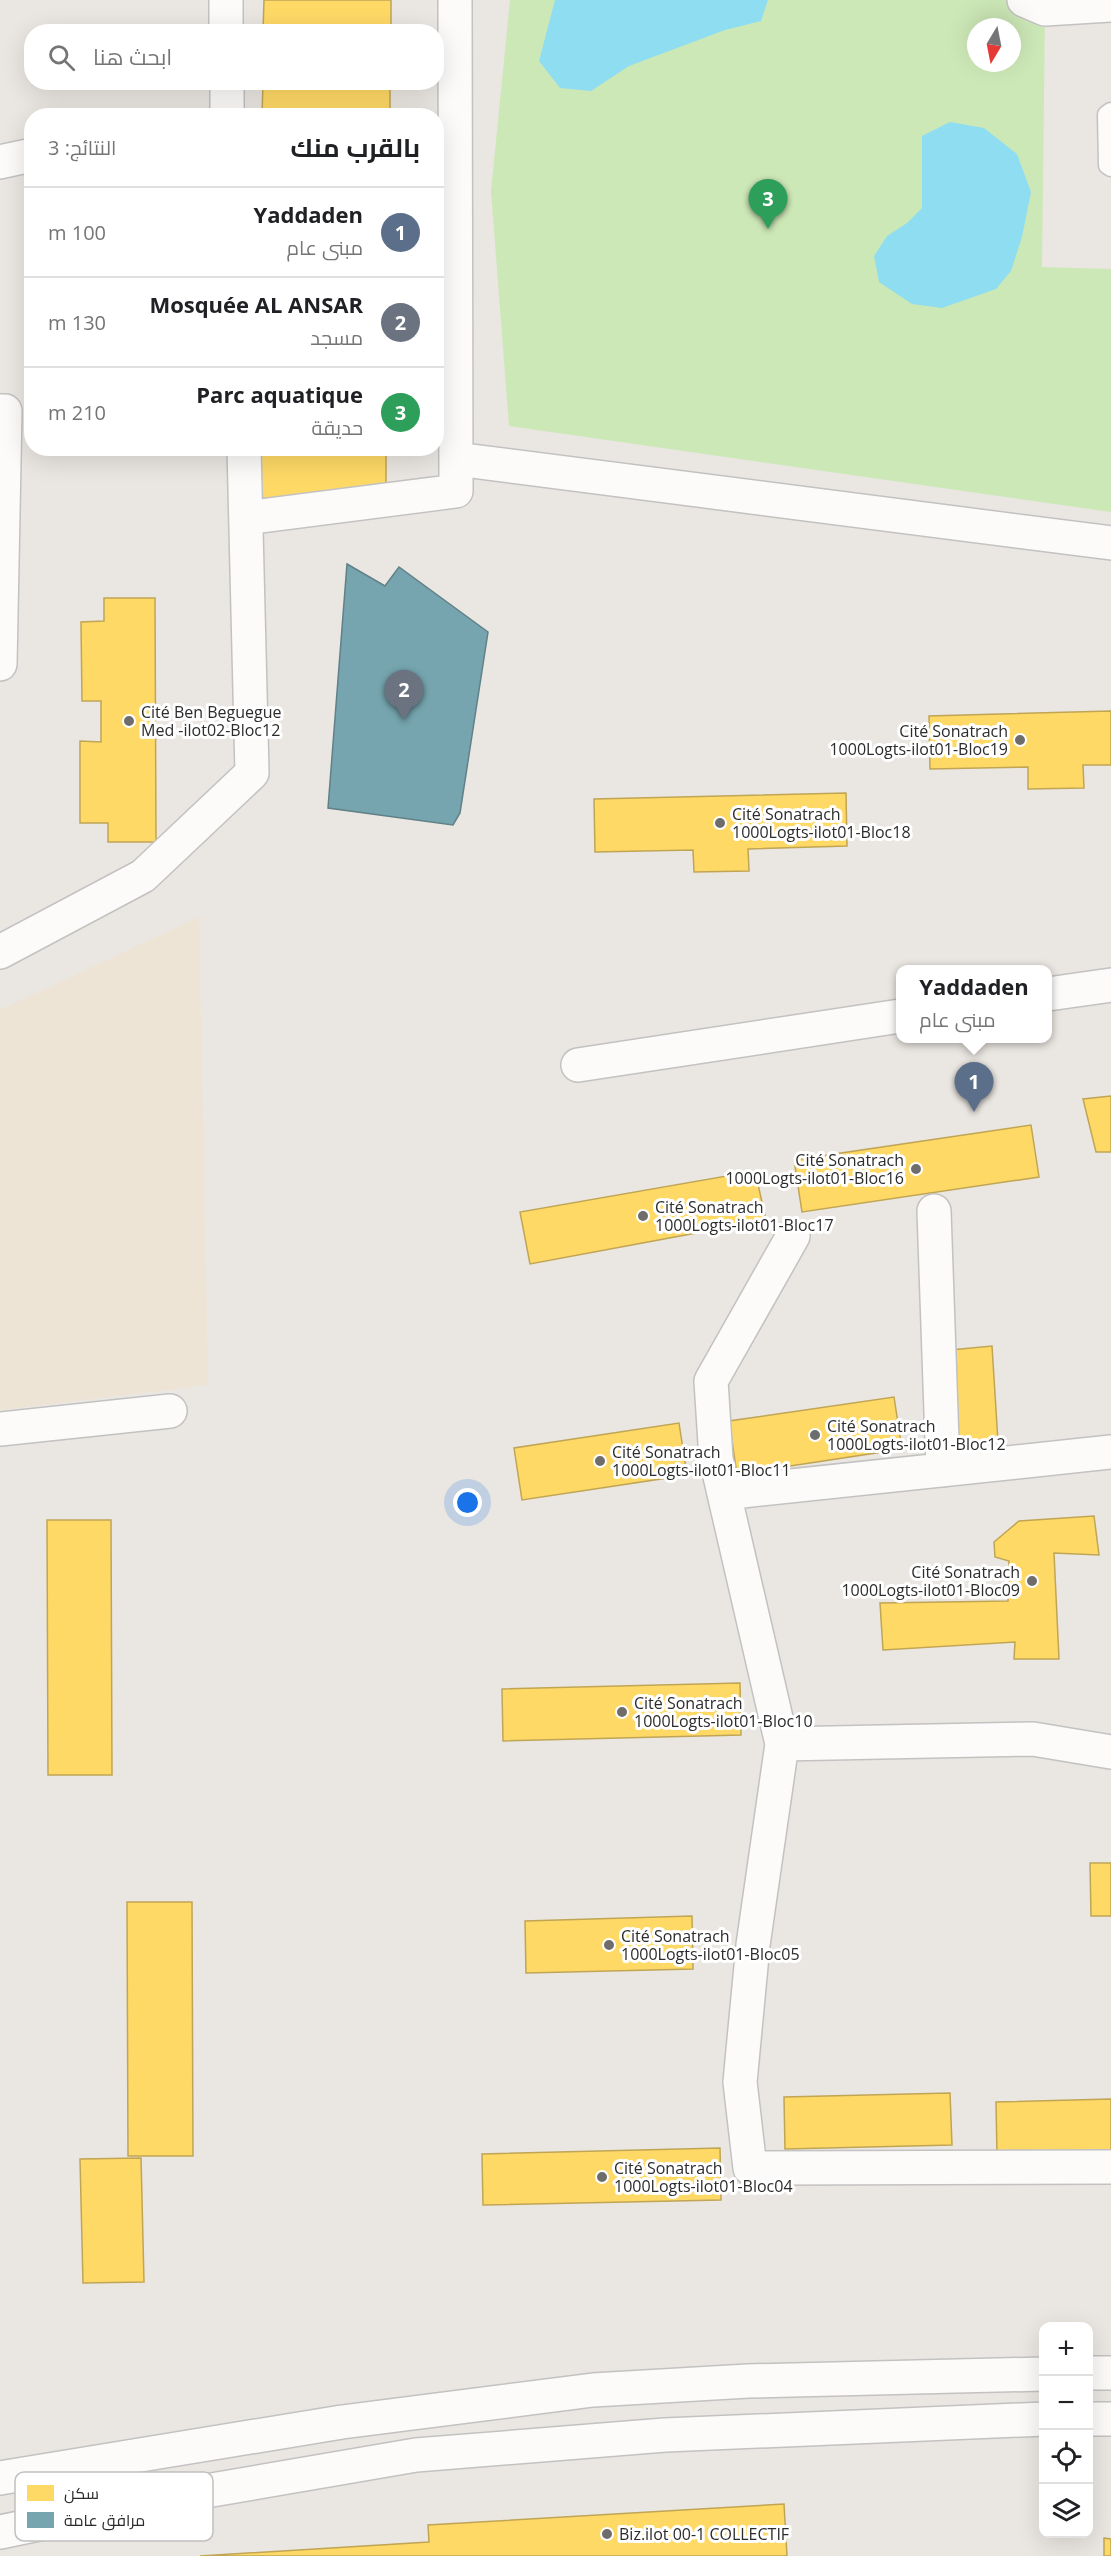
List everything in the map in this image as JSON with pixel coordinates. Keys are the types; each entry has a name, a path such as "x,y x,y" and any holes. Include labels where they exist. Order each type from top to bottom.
{"street":[{"path":"226,0 226,24"},
{"path":"246,518 456,491 455,0"},
{"path":"1024,0 1045,9 1111,5"},
{"path":"227,90 227,108"},
{"path":"0,162 24,157"},
{"path":"0,411 5,411 0,664"},
{"path":"0,952 143,876 252,773 244,456"},
{"path":"456,459 1111,543"},
{"path":"1052,993 1111,985"},
{"path":"578,1065 896,1017"},
{"path":"934,1211 943,1470"},
{"path":"793,1236 711,1381 716,1459 782,1744 753,1945 740,2082 750,2168 1111,2167"},
{"path":"0,1429 170,1411"},
{"path":"724,1493 1111,1452"},
{"path":"782,1744 1033,1739 1111,1752"},
{"path":"1093,2373 1111,2373"},
{"path":"37,2472 342,2422 593,2390 760,2381 1039,2374"},
{"path":"213,2490 416,2455 665,2435 1039,2419"},
{"path":"1093,2419 1111,2419"},
{"path":"0,2478 15,2476"},
{"path":"0,2532 15,2529"}],"lane":[{"path":"1111,112 1107,115 1108,165 1111,167"}],"shaded area":[{"path":"199,917 208,1385 0,1410 0,1010"}],"green space":[{"path":"510,0 1023,0 1045,9 1042,267 1111,269 1111,512 509,426 491,191"}],"water":[{"path":"555,0 768,0 761,21 725,30 629,66 591,91 560,88 539,61"},
{"path":"950,122 984,128 1017,154 1031,192 1022,237 1011,271 996,289 942,308 912,304 879,282 874,256 887,236 907,223 922,208 922,136"}],"building: سكن":[{"path":"264,0 391,0 391,24 263,24"},
{"path":"263,90 390,90 390,108 262,108"},
{"path":"259,456 386,456 386,500 258,498"},
{"name":"Cité Ben Beguegue Med -ilot02-Bloc12","path":"104,598 155,598 156,842 108,842 108,823 80,823 80,741 101,742 101,701 82,701 81,622 104,621"},
{"name":"Cité Sonatrach 1000Logts-ilot01-Bloc19","path":"1111,711 1111,765 1083,765 1084,788 1028,789 1028,767 930,769 929,716"},
{"name":"Cité Sonatrach 1000Logts-ilot01-Bloc18","path":"846,793 847,846 748,849 749,871 694,872 693,850 595,852 594,799"},
{"path":"1111,1096 1111,1152 1096,1152 1083,1099"},
{"name":"Cité Sonatrach 1000Logts-ilot01-Bloc16","path":"1031,1125 1039,1177 802,1212 794,1160"},
{"name":"Cité Sonatrach 1000Logts-ilot01-Bloc17","path":"755,1171 766,1220 530,1264 520,1212"},
{"path":"992,1346 998,1442 949,1445 940,1351"},
{"name":"Cité Sonatrach 1000Logts-ilot01-Bloc12","path":"894,1397 902,1449 737,1474 729,1421"},
{"name":"Cité Sonatrach 1000Logts-ilot01-Bloc11","path":"679,1423 687,1475 522,1500 514,1448"},
{"name":"Cité Sonatrach 1000Logts-ilot01-Bloc09","path":"1094,1516 1099,1555 1054,1553 1059,1659 1014,1659 1015,1642 883,1650 880,1603 1008,1601 1009,1561 995,1557 994,1542 1019,1521"},
{"path":"47,1520 111,1520 112,1775 48,1775"},
{"name":"Cité Sonatrach 1000Logts-ilot01-Bloc10","path":"740,1683 741,1735 503,1741 502,1689"},
{"path":"1090,1863 1111,1863 1111,1916 1091,1916"},
{"path":"127,1902 192,1902 193,2156 128,2156"},
{"name":"Cité Sonatrach 1000Logts-ilot01-Bloc05","path":"692,1916 693,1969 526,1973 525,1921"},
{"path":"950,2093 952,2145 785,2149 784,2097"},
{"path":"1111,2099 1111,2152 997,2155 996,2102"},
{"name":"Cité Sonatrach 1000Logts-ilot01-Bloc04","path":"720,2148 721,2200 483,2205 482,2154"},
{"path":"141,2158 144,2282 83,2283 80,2159"},
{"name":"Biz.ilot 00-1 COLLECTIF","path":"784,2504 787,2556 200,2556 429,2542 428,2525"},
{"path":"1104,2538 1111,2539 1111,2556 1104,2556"}],"building: مرافق عامة":[{"path":"347,564 385,586 399,567 488,632 460,813 453,825 328,808"}],"place":[{"name":"Parc aquatique","path":"768,229"},
{"name":"Mosquée AL ANSAR","path":"404,720"},
{"name":"Cité Ben Beguegue Med -ilot02-Bloc12","path":"129,721"},
{"name":"Cité Sonatrach 1000Logts-ilot01-Bloc19","path":"1020,740"},
{"name":"Cité Sonatrach 1000Logts-ilot01-Bloc18","path":"720,823"},
{"name":"Yaddaden","path":"974,1112"},
{"name":"Cité Sonatrach 1000Logts-ilot01-Bloc16","path":"916,1169"},
{"name":"Cité Sonatrach 1000Logts-ilot01-Bloc17","path":"643,1216"},
{"name":"Cité Sonatrach 1000Logts-ilot01-Bloc12","path":"815,1435"},
{"name":"Cité Sonatrach 1000Logts-ilot01-Bloc11","path":"600,1461"},
{"name":"Cité Sonatrach 1000Logts-ilot01-Bloc09","path":"1032,1581"},
{"name":"Cité Sonatrach 1000Logts-ilot01-Bloc10","path":"622,1712"},
{"name":"Cité Sonatrach 1000Logts-ilot01-Bloc05","path":"609,1945"},
{"name":"Cité Sonatrach 1000Logts-ilot01-Bloc04","path":"602,2177"},
{"name":"Biz.ilot 00-1 COLLECTIF","path":"607,2534"}]}
